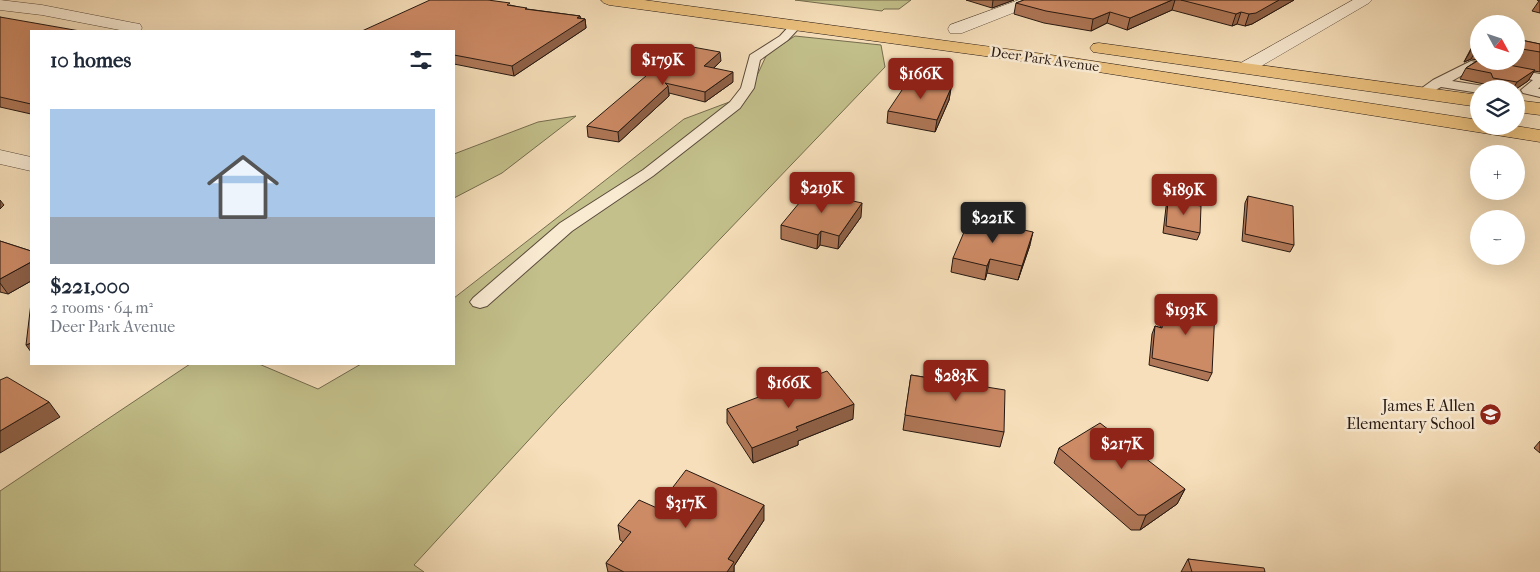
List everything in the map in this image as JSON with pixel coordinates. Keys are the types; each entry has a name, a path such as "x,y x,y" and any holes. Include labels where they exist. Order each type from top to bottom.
{"main road":[{"name":"Deer Park Avenue","path":"609,0 792,16 1073,63 1470,125"},
{"name":"Deer Park Avenue","path":"730,0 792,16"},
{"name":"Deer Park Avenue","path":"936,26 994,34"},
{"name":"Deer Park Avenue","path":"1081,46 1470,100"},
{"name":"Deer Park Avenue","path":"1525,134 1540,136"}],"street":[{"path":"956,29 1033,0"},
{"path":"1245,68 1364,0"},
{"path":"0,5 42,10 134,28"},
{"path":"0,157 30,164"}],"lane":[{"path":"480,302 566,228 648,173 735,105 747,88 754,58 784,38 792,16"},
{"path":"1422,93 1471,65 1540,80 1526,98"},
{"path":"1452,75 1470,81"},
{"path":"1438,83 1470,85"}],"shaded area":[{"path":"795,0 911,0 899,9 884,9 882,11"},
{"path":"795,36 881,45 885,67 560,406 414,565 424,572 0,572 0,491 189,365 261,365 318,389 359,365 455,365 455,297 684,119 748,95 767,54"},
{"path":"576,116 502,173 455,197 455,154 538,122"}],"building":[{"path":"430,0 488,0 510,3 507,5 527,8 525,9 580,16 577,18 585,19 512,66 455,55 455,30 364,30"},
{"path":"1024,0 1172,0 1130,18 1110,12 1093,19 1046,11 1016,3"},
{"path":"1181,0 1279,0 1256,13 1241,12 1236,14"},
{"path":"0,17 74,30 30,30 30,104 0,97"},
{"path":"1525,41 1540,44 1540,52 1525,50"},
{"path":"687,46 720,52 704,66 733,72 705,92 665,83 668,86 618,132 587,126 653,70 655,72"},
{"path":"1525,68 1535,70 1520,80 1493,78 1491,73 1476,70 1525,70"},
{"path":"908,81 951,88 937,120 888,111"},
{"path":"809,191 862,203 839,236 821,231 818,235 781,225"},
{"path":"1248,196 1293,206 1294,245 1245,234"},
{"path":"1168,200 1201,206 1200,233 1166,226"},
{"path":"970,218 1033,232 1022,266 990,259 987,266 953,258"},
{"path":"0,241 30,251 30,263 0,279"},
{"path":"1165,298 1215,309 1212,373 1152,358 1155,326 1162,328"},
{"path":"30,311 30,343 26,345"},
{"path":"943,370 968,374 968,384 1005,390 1004,432 905,415 911,375 941,380"},
{"path":"827,371 854,404 796,427 798,430 752,448 727,409"},
{"path":"7,377 49,402 0,431 0,380"},
{"path":"1100,423 1185,489 1146,515 1138,515 1059,448"},
{"path":"686,470 764,505 728,559 734,562 727,572 624,572 606,563 631,532 618,525 639,500 657,508"},
{"path":"1188,559 1264,568 1265,572 1192,572"}],"place":[{"name":"James E Allen Elementary School","path":"1491,414"}]}
